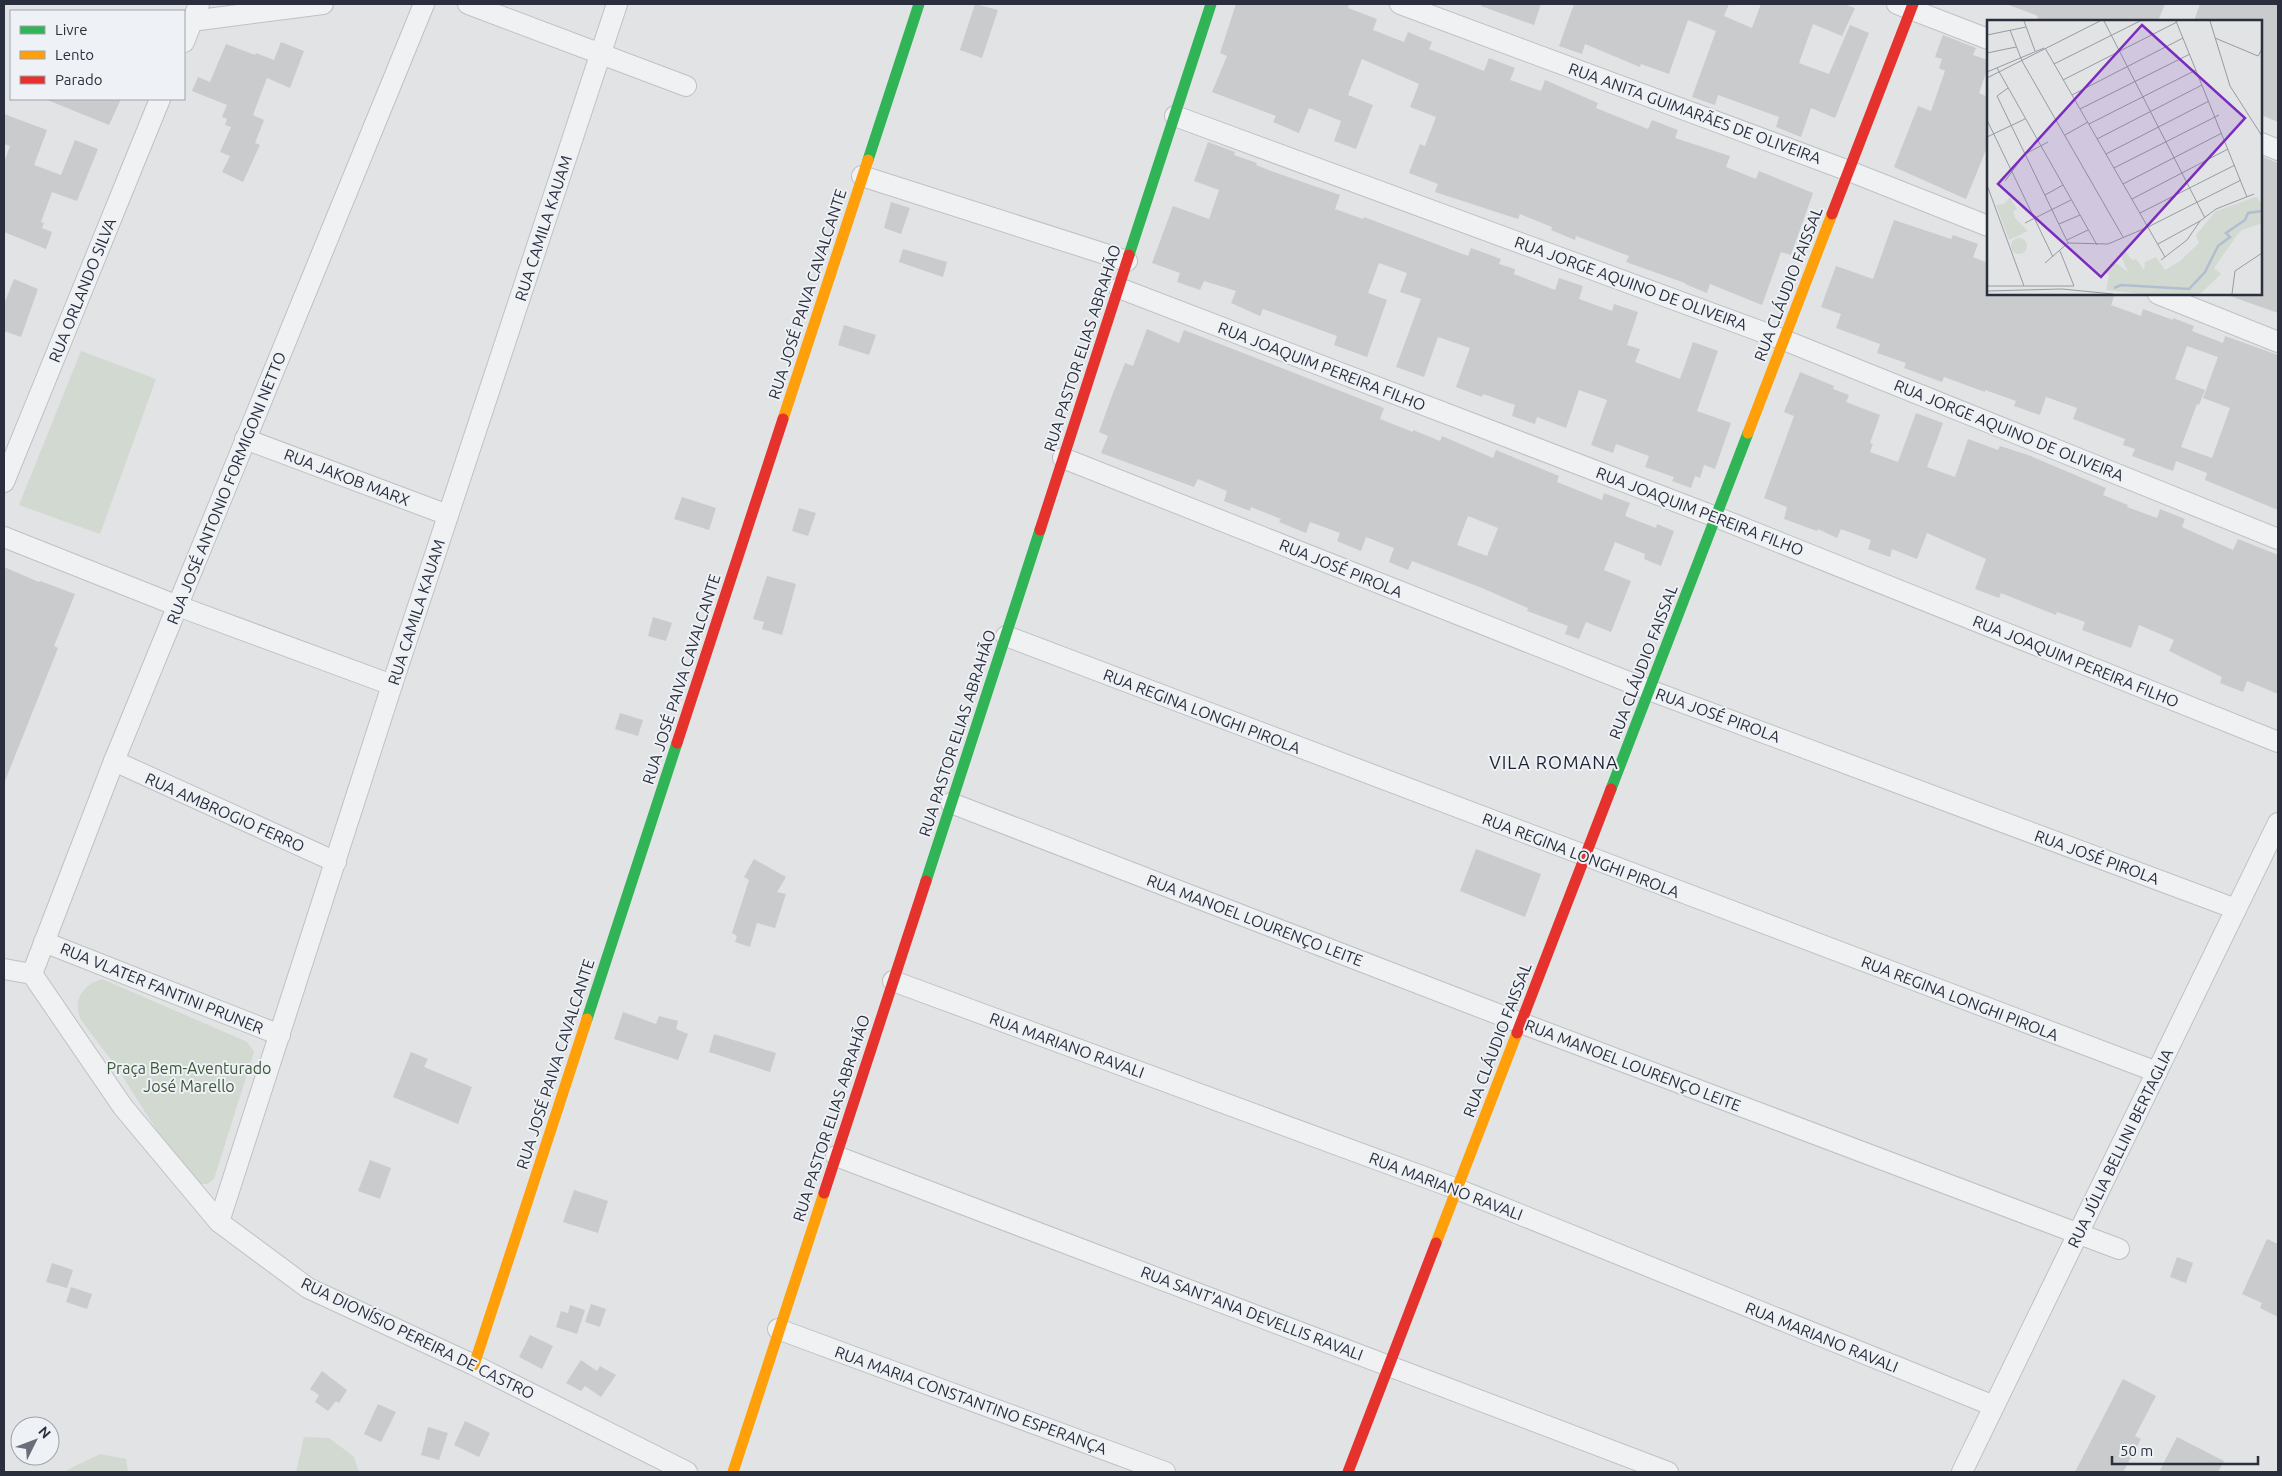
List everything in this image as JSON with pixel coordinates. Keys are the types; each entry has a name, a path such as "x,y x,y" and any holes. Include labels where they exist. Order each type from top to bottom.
{"street":[{"path":"185,39 192,16 323,4"},
{"name":"RUA JOSÉ ANTONIO FORMIGONI NETTO","path":"32,974 114,761 424,4"},
{"path":"468,4 599,55 686,86"},
{"name":"RUA CAMILA KAUAM","path":"219,1222 392,685 617,4"},
{"name":"RUA JOSÉ PAIVA CAVALCANTE","path":"474,1365 919,4"},
{"name":"RUA PASTOR ELIAS ABRAHÃO","path":"733,1472 778,1329 1212,4"},
{"name":"RUA ANITA GUIMARÃES DE OLIVEIRA","path":"1400,4 1849,170 1987,226"},
{"path":"1907,6 1987,39"},
{"name":"RUA CLÁUDIO FAISSAL","path":"1348,1472 1849,170 1907,6"},
{"name":"RUA ORLANDO SILVA","path":"4,482 160,100"},
{"name":"RUA JORGE AQUINO DE OLIVEIRA","path":"1175,116 1784,340 2278,539"},
{"path":"2262,143 2278,150"},
{"path":"862,176 1127,262"},
{"name":"RUA JOAQUIM PEREIRA FILHO","path":"1119,288 1716,517 2278,742"},
{"path":"2160,295 2278,342"},
{"name":"RUA JAKOB MARX","path":"245,439 448,515"},
{"name":"RUA JOSÉ PIROLA","path":"1063,458 1649,690 2236,909"},
{"path":"4,537 178,606 392,685"},
{"name":"RUA REGINA LONGHI PIROLA","path":"1006,636 2157,1072"},
{"name":"RUA AMBROGIO FERRO","path":"114,761 336,862"},
{"name":"RUA MANOEL LOURENÇO LEITE","path":"951,803 1521,1023 2119,1249"},
{"name":"RUA JÚLIA BELLINI BERTAGLIA","path":"1962,1472 2278,823"},
{"name":"RUA VLATER FANTINI PRUNER","path":"44,942 280,1035"},
{"path":"4,969 32,974"},
{"name":"RUA DIONÍSIO PEREIRA DE CASTRO","path":"32,974 123,1107 219,1222 308,1288 474,1365 687,1472"},
{"name":"RUA MARIANO RAVALI","path":"893,981 1457,1189 1994,1406"},
{"name":"RUA SANT'ANA DEVELLIS RAVALI","path":"836,1156 1668,1472"},
{"name":"RUA MARIA CONSTANTINO ESPERANÇA","path":"778,1329 1165,1472"}],"green space":[{"path":"81,351 156,379 100,534 19,505"},
{"name":"Praça Bem-Aventurado José Marello","path":"102,979 243,1040 248,1043 254,1052 214,1179 207,1184 197,1184 183,1172 118,1069 81,1020 78,1013 78,1000 89,985"},
{"path":"304,1437 329,1438 354,1457 359,1472 296,1472"},
{"path":"100,1454 126,1459 128,1472 63,1472"}],"building":[{"path":"975,4 998,10 982,58 960,50"},
{"path":"1236,4 1349,4 1348,8 1377,19 1373,30 1404,42 1408,32 1432,42 1429,49 1484,71 1489,58 1515,68 1510,80 1541,91 1545,80 1598,103 1596,108 1648,129 1652,120 1678,130 1675,138 1730,156 1726,167 1756,179 1759,171 1813,193 1791,255 1781,252 1762,305 1710,284 1707,293 1626,262 1629,256 1576,236 1575,240 1551,230 1552,227 1520,214 1518,219 1435,192 1438,184 1409,173 1420,144 1425,146 1436,117 1410,107 1419,84 1362,59 1348,95 1373,105 1356,149 1334,141 1341,121 1309,108 1299,133 1273,122 1276,116 1212,92 1227,56 1220,53"},
{"path":"1481,4 1541,4 1534,25 1481,6"},
{"path":"1574,4 1729,4 1724,16 1752,28 1761,4 1844,4 1855,8 1842,36 1813,24 1799,63 1829,74 1850,25 1869,33 1835,118 1811,108 1801,137 1776,127 1779,117 1718,95 1715,105 1692,97 1716,31 1688,20 1669,74 1641,64 1640,67 1585,44 1582,54 1559,46"},
{"path":"2165,4 2158,20 2036,20 2038,16 2009,5"},
{"path":"2200,4 2278,4 2278,122 2262,115 2262,20 2194,20"},
{"path":"1943,35 1976,48 1973,55 1987,60 1987,70 1979,93 1987,97 1987,147 1966,199 1894,167 1918,106 1931,111 1945,71 1939,68 1942,59 1935,57"},
{"path":"281,42 304,51 290,88 267,78 253,115 264,120 255,143 260,145 243,182 222,172 230,156 220,152 231,127 225,125 227,119 222,117 227,105 192,91 198,77 210,82 226,44 274,60"},
{"path":"47,100 121,100 109,125"},
{"path":"4,114 47,130 34,165 61,175 75,140 98,149 77,201 52,192 41,222 44,223 42,228 52,232 46,249 4,232 4,163 10,146 4,144"},
{"path":"1208,142 1235,152 1234,155 1257,163 1256,165 1340,195 1335,209 1363,219 1364,217 1468,256 1471,248 1501,259 1499,264 1515,269 1514,274 1555,290 1559,278 1583,286 1579,299 1612,311 1614,304 1638,312 1627,345 1640,349 1635,362 1680,379 1693,342 1718,351 1697,411 1731,423 1715,469 1704,465 1700,478 1695,476 1691,488 1672,481 1674,477 1645,467 1649,456 1616,444 1613,453 1591,445 1607,400 1579,390 1566,428 1537,417 1535,424 1512,416 1515,405 1483,394 1482,397 1456,387 1470,348 1438,337 1424,377 1396,367 1421,299 1400,292 1407,273 1379,263 1368,293 1387,300 1367,357 1334,345 1337,336 1263,309 1260,316 1231,303 1236,291 1204,281 1200,290 1177,282 1180,273 1152,263 1173,206 1209,219 1219,190 1194,181"},
{"path":"2262,156 2278,163 2278,313 2230,296 2262,295"},
{"path":"891,202 910,208 901,234 884,228"},
{"path":"1894,220 1951,239 1953,235 1978,244 1973,257 1987,263 1987,295 2115,295 2111,305 2141,316 2143,309 2194,326 2192,331 2223,343 2225,336 2278,355 2278,510 2205,480 2207,473 2176,461 2173,471 2132,456 2135,449 2123,445 2125,439 2073,419 2077,408 2046,397 2040,415 2014,406 2016,401 1985,390 1985,392 1944,377 1942,382 1904,368 1906,363 1877,353 1880,344 1836,328 1841,314 1821,307 1836,266 1873,279","holes":["2187,346 2218,357 2203,398 2230,408 2212,458 2181,447 2197,404 2199,405 2205,390 2175,379"]},
{"path":"903,249 947,262 943,277 899,262"},
{"path":"14,279 38,289 21,337 4,331 4,304"},
{"path":"844,325 876,335 869,355 838,345"},
{"path":"1147,329 1179,343 1184,330 1384,408 1380,419 1413,432 1413,430 1440,441 1442,436 1493,458 1496,450 1559,476 1557,482 1602,500 1604,493 1630,503 1625,516 1656,528 1657,524 1674,531 1661,566 1644,559 1645,554 1615,542 1604,570 1631,581 1611,632 1586,622 1579,639 1565,634 1568,626 1527,611 1528,608 1482,588 1412,561 1408,570 1389,562 1394,548 1366,537 1361,551 1337,541 1340,533 1310,522 1306,533 1279,522 1281,519 1251,507 1250,511 1224,501 1227,491 1198,479 1194,487 1101,453 1108,436 1099,432 1110,401 1125,363 1133,366","holes":["1468,516 1498,528 1487,556 1457,545"]},
{"path":"1800,372 1834,386 1833,389 1849,395 1846,402 1880,415 1870,443 1873,444 1870,452 1898,462 1916,413 1943,423 1927,467 1955,477 1968,439 1998,450 2000,446 2028,455 2106,488 2103,495 2128,505 2127,507 2157,518 2160,509 2185,519 2182,527 2233,550 2238,539 2278,555 2278,694 2247,681 2243,692 2220,683 2222,677 2169,651 2174,640 2139,625 2131,648 2082,630 2085,622 2057,612 2056,615 2001,593 1999,598 1975,589 1986,559 1927,533 1917,559 1892,549 1890,557 1868,549 1871,540 1841,529 1837,538 1818,529 1817,531 1784,519 1787,507 1764,498 1794,416 1784,412"},
{"path":"682,497 716,508 709,530 674,519"},
{"path":"799,508 816,513 808,536 792,531"},
{"path":"4,567 39,582 75,594 54,646 58,648 5,781"},
{"path":"767,576 796,584 782,635 762,629 764,622 753,619"},
{"path":"653,617 672,623 666,641 648,636"},
{"path":"620,713 643,720 638,736 615,729"},
{"path":"1476,849 1541,874 1525,917 1460,891"},
{"path":"754,859 786,877 777,892 786,894 775,928 757,923 750,947 735,942 737,936 732,933 749,880 744,877"},
{"path":"623,1012 656,1024 659,1016 678,1021 676,1029 688,1034 678,1060 614,1039"},
{"path":"714,1034 776,1053 770,1072 709,1052"},
{"path":"411,1052 428,1059 424,1067 472,1087 458,1124 393,1097"},
{"path":"370,1160 391,1168 380,1199 358,1191"},
{"path":"574,1190 608,1201 598,1233 563,1222"},
{"path":"2267,1239 2278,1244 2278,1317 2260,1308 2262,1303 2242,1294"},
{"path":"2177,1257 2193,1263 2186,1283 2170,1277"},
{"path":"52,1263 73,1270 67,1288 46,1282"},
{"path":"71,1287 92,1294 87,1309 66,1302"},
{"path":"591,1304 606,1309 600,1327 585,1322"},
{"path":"570,1305 585,1310 577,1334 556,1327 561,1311 568,1313"},
{"path":"530,1335 553,1346 542,1369 519,1357"},
{"path":"581,1360 597,1371 600,1366 616,1375 601,1397 585,1386 581,1391 566,1383"},
{"path":"322,1371 347,1390 339,1403 336,1401 328,1411 315,1402 319,1395 310,1389"},
{"path":"2123,1379 2156,1396 2135,1436 2141,1439 2123,1472 2075,1472"},
{"path":"378,1404 396,1412 381,1442 364,1434"},
{"path":"465,1421 490,1433 479,1457 454,1445"},
{"path":"428,1427 448,1433 439,1460 421,1455"},
{"path":"2177,1437 2224,1461 2218,1472 2159,1472"}],"traffic: fast":[{"path":"868,160 919,4"},
{"path":"1129,255 1211,4"},
{"path":"1611,789 1748,433"},
{"path":"926,881 1040,530"},
{"path":"587,1019 677,743"}],"traffic: slow":[{"path":"783,419 868,160"},
{"path":"1748,433 1832,214"},
{"path":"474,1365 587,1019"},
{"path":"1436,1243 1517,1033"},
{"path":"733,1472 824,1193"}],"traffic: jam":[{"path":"1832,214 1913,4"},
{"path":"1040,530 1129,255"},
{"path":"677,743 783,419"},
{"path":"1517,1033 1611,789"},
{"path":"824,1193 926,881"},
{"path":"1348,1472 1436,1243"}],"district":[{"name":"VILA ROMANA","path":"1554,763"}]}
